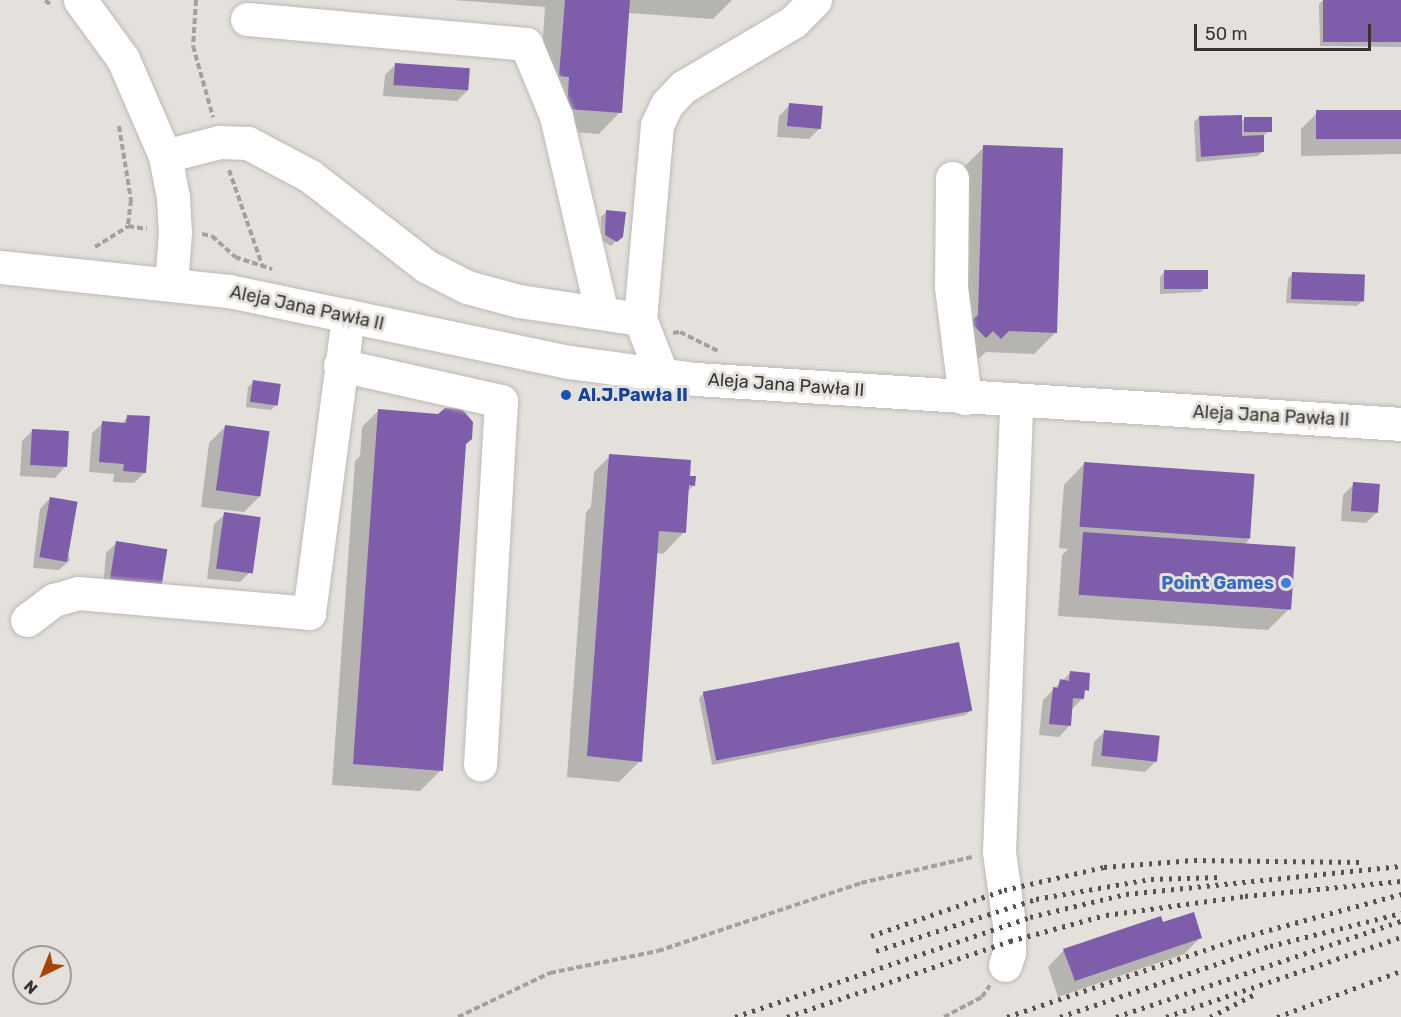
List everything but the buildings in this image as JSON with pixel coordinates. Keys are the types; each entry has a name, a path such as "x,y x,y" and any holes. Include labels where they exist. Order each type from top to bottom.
{"main road":[{"path":"662,375 643,327 657,125 667,104 683,87 793,22 815,0"},
{"path":"67,4 123,59 165,156 173,196 175,231 171,284"},
{"path":"247,19 526,44 556,116 602,313"},
{"path":"165,156 219,142 248,143 278,155 310,176 426,266 468,287 519,301 602,313 643,327"},
{"path":"952,178 951,288 965,398"},
{"name":"Aleja Jana Pawła II","path":"0,267 230,291 570,362 662,375 965,398 1401,423"},
{"path":"27,620 54,600 78,593 309,613 348,316"},
{"path":"340,365 501,401 480,764"},
{"path":"1005,965 1009,933 999,852 1016,401"}],"path":[{"path":"45,0 67,4"},
{"path":"196,0 193,46 219,142 262,266"},
{"path":"118,121 131,200 128,226"},
{"path":"86,247 98,248 128,226 175,231 212,236 235,257 284,273"},
{"path":"643,327 680,333 719,352 730,353"},
{"path":"458,1017 550,973 658,951 726,925 925,865 999,852"},
{"path":"944,1017 982,997 1005,965"}],"railway":[{"path":"871,936 1004,890 1104,867 1194,860 1365,862"},
{"path":"735,1017 1030,917 1126,894 1401,866"},
{"path":"876,951 1036,899 1151,879 1221,877"},
{"path":"787,1017 1010,941 1106,915 1245,896 1401,881"},
{"path":"1007,1017 1243,937 1401,894"},
{"path":"1060,1017 1270,946 1401,913"},
{"path":"1116,1017 1401,921"},
{"path":"1166,1017 1401,937"},
{"path":"1277,1017 1401,971"},
{"path":"1210,1017 1255,994"}],"place":[{"name":"Al.J.Pawła II","path":"566,395"},
{"name":"Point Games","path":"1286,583"}]}
